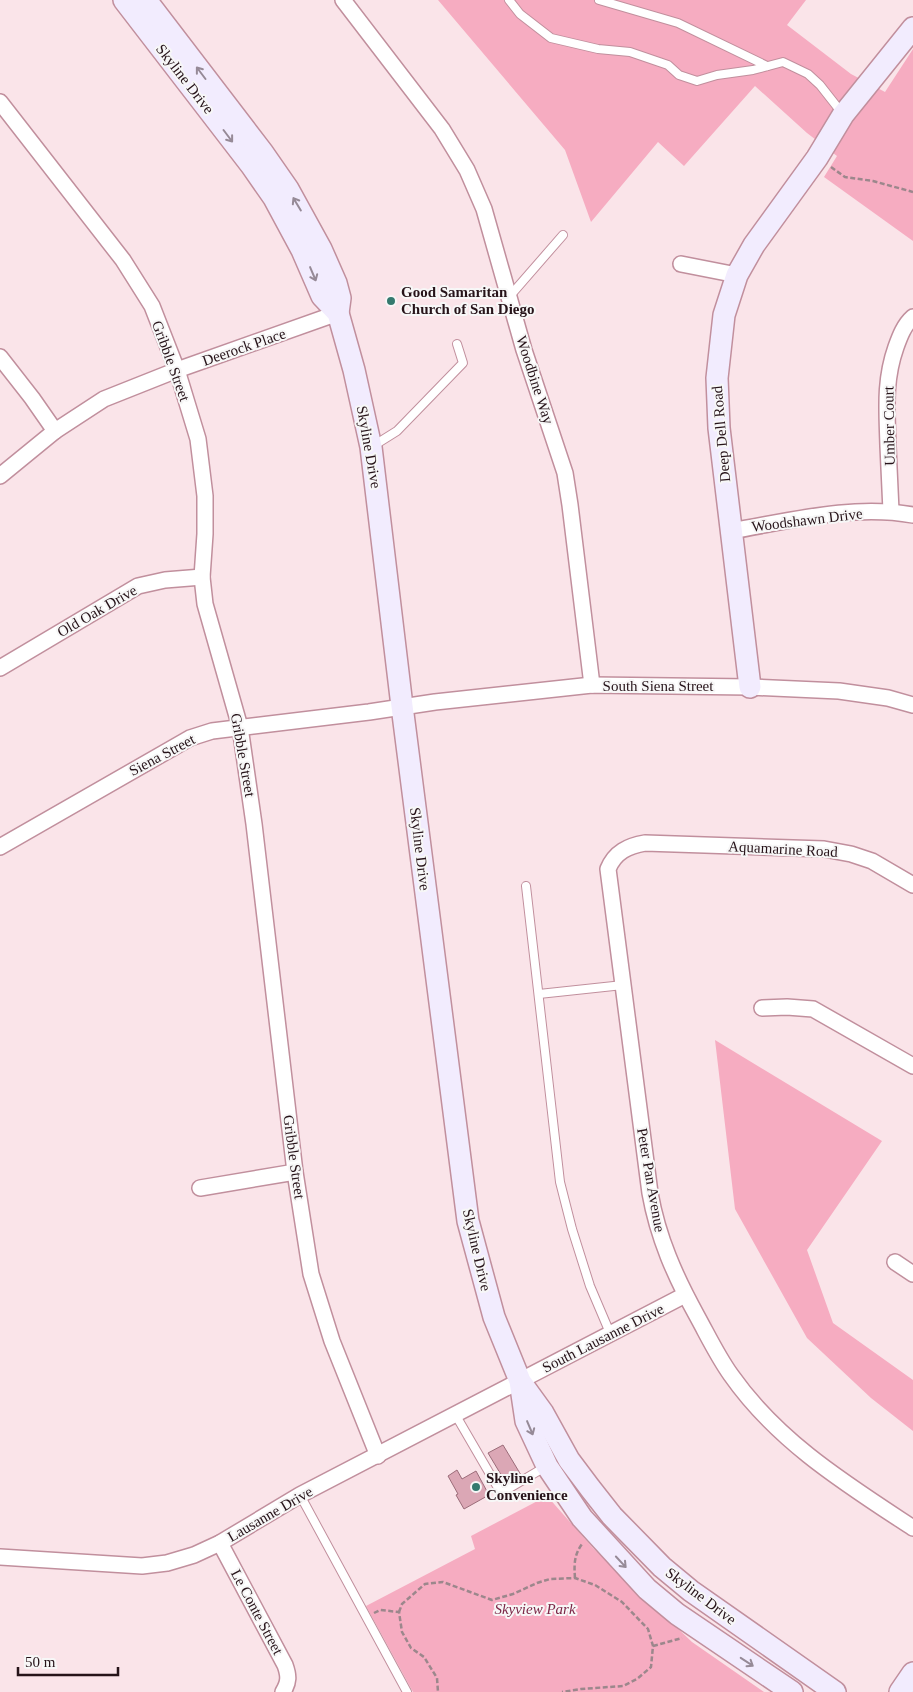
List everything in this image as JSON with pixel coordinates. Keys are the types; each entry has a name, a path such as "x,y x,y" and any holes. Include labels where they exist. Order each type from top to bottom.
{"main road":[{"name":"Skyline Drive","path":"124,0 251,165 289,225 322,296 338,313"},
{"name":"Skyline Drive","path":"146,0 263,153 301,211 336,283 340,298 338,313 354,370 371,447 468,1222 494,1317 520,1381 526,1420 547,1466 582,1518 646,1589 677,1614 792,1692"},
{"name":"Deep Dell Road","path":"750,686 719,428 717,378 724,315 737,275 754,245 817,158 843,115 913,28"},
{"name":"Skyline Drive","path":"520,1381 543,1413 569,1460 590,1488 612,1516 662,1567 691,1591 835,1692"},
{"path":"900,1692 913,1673"}],"street":[{"name":"Woodbine Way","path":"343,0 422,102 455,149 467,170 484,209 524,350 565,473 592,685"},
{"name":"Gribble Street","path":"0,102 123,260 152,306 177,370 198,439 205,496 202,577 205,604 240,727 254,824 295,1172 312,1274 335,1350 378,1456"},
{"path":"681,264 737,275"},
{"name":"Deerock Place","path":"0,476 56,431 104,399 177,370 338,313"},
{"name":"Umber Court","path":"891,511 886,416 887,384 892,358 907,323 913,317"},
{"path":"0,356 56,431"},
{"name":"Woodshawn Drive","path":"731,531 836,513 891,511 913,515"},
{"name":"Old Oak Drive","path":"0,668 138,586 165,580 202,577"},
{"name":"South Siena Street","path":"402,706 592,685 750,686 839,691 888,698 913,705"},
{"name":"Siena Street","path":"0,847 190,738 212,730 369,712 402,706"},
{"name":"Aquamarine Road","path":"645,843 824,849 852,854 872,861 913,885"},
{"name":"Peter Pan Avenue","path":"645,843 629,846 612,859 608,869 653,1208 663,1247 685,1295 730,1374 773,1424 823,1468 913,1528"},
{"path":"762,1008 813,1008 913,1066"},
{"path":"200,1188 295,1172"},
{"path":"895,1262 913,1274"},
{"name":"South Lausanne Drive","path":"520,1381 685,1295"},
{"name":"Lausanne Drive","path":"0,1557 142,1566 167,1563 194,1555 220,1543 300,1495 520,1381"},
{"name":"Le Conte Street","path":"220,1543 285,1665 288,1675 285,1688"}],"lane":[{"path":"509,0 520,14 551,38 598,49 630,52 668,65 680,74 697,81 717,75 783,62 808,74 820,85 843,115"},
{"path":"599,0 678,23 768,66"},
{"path":"509,297 563,235"},
{"path":"371,447 397,431 463,363 457,344"},
{"path":"526,886 560,1182 590,1286 610,1333"},
{"path":"539,994 623,985"},
{"path":"455,1414 501,1493 547,1466"},
{"path":"300,1495 407,1692"}],"path":[{"path":"817,158 845,177 913,192"},
{"path":"575,1578 574,1565 577,1551 584,1541"},
{"path":"438,1692 437,1678 424,1657 411,1648 402,1632 399,1612 402,1604 426,1584 443,1582 492,1600 513,1594 544,1581 575,1578 595,1585 622,1602 648,1629 653,1646 651,1667 637,1679 623,1686 581,1688 562,1692"},
{"path":"366,1617 380,1610 399,1612"},
{"path":"653,1646 683,1637"}],"green space":[{"path":"438,0 806,0 787,25 851,74 885,92 913,49 913,241 824,177 837,156 807,133 755,86 684,166 658,142 591,222 565,150"},
{"path":"715,1040 882,1141 807,1250 833,1323 913,1380 913,1431 871,1398 807,1338 735,1209"},
{"name":"Skyview Park","path":"547,1496 593,1548 692,1642 764,1692 413,1692 366,1606 475,1549 471,1536"}],"building":[{"path":"503,1445 521,1475 506,1483 488,1453"},
{"path":"457,1470 462,1479 476,1471 489,1495 464,1509 448,1476"}],"place":[{"name":"Good Samaritan Church of San Diego","path":"391,301"},
{"name":"Skyline Convenience","path":"476,1487"}]}
